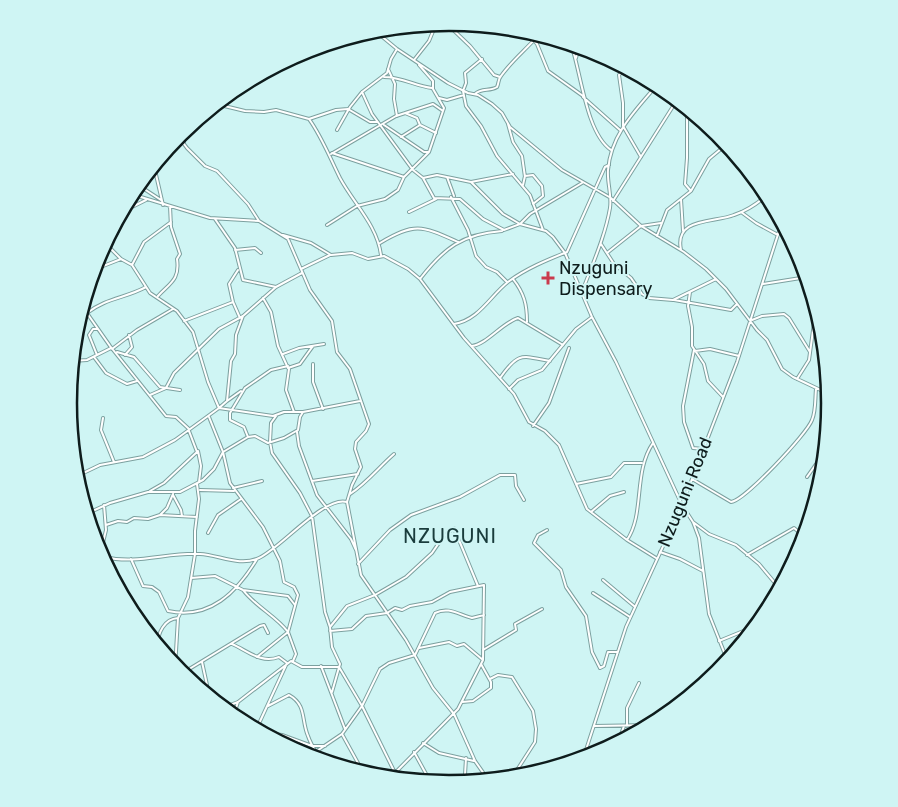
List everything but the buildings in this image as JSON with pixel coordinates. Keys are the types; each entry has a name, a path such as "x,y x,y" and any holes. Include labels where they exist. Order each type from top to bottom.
{"street":[{"path":"454,31 494,74 500,76"},
{"path":"414,60 429,41 433,32"},
{"path":"328,225 357,206 385,199 398,190 404,177 429,152 444,111 439,98 432,88 432,80 414,60 382,37"},
{"path":"475,94 482,89 495,89 500,76 517,60 524,48 533,41"},
{"path":"535,41 548,71 583,96 620,130"},
{"path":"336,130 348,109 362,92 382,77 388,69 397,49"},
{"path":"574,53 583,96 603,142 612,150"},
{"path":"482,59 466,73 466,83 463,91 466,106 478,122 496,156 522,185 536,210 543,230"},
{"path":"419,65 463,91 475,94 492,104 502,113 508,124 512,142 522,156 524,177 522,185"},
{"path":"388,69 393,77 397,116"},
{"path":"620,73 623,126 642,157"},
{"path":"382,77 393,77 432,88"},
{"path":"582,293 600,244 611,198 609,165 612,150 620,130 652,91"},
{"path":"362,92 378,122 413,170 423,178 436,199"},
{"path":"439,98 447,100 464,95"},
{"path":"331,153 348,142 405,113 433,104 444,111"},
{"path":"225,106 244,111 264,112 276,110 309,119 336,110 348,109 370,122 378,122"},
{"path":"613,202 673,106"},
{"path":"405,113 417,118 420,125 436,133"},
{"path":"687,118 688,158 685,184 691,191"},
{"path":"309,119 331,153 357,206 366,215 380,243 381,256"},
{"path":"508,124 562,170 611,198 613,202 641,226 681,250 716,279 767,340 782,369 820,391"},
{"path":"401,137 411,131 413,127 420,125"},
{"path":"382,126 424,152 429,152"},
{"path":"184,144 205,166 218,172 248,204 259,221"},
{"path":"657,236 667,210 691,191 709,159 721,149"},
{"path":"331,153 367,166 382,168 404,177"},
{"path":"454,324 471,319 508,282 565,253 571,246 604,167 609,165"},
{"path":"156,174 163,205"},
{"path":"423,178 437,175 471,182 513,174"},
{"path":"524,177 534,175 542,186 543,196 533,204"},
{"path":"446,177 479,258 508,282"},
{"path":"471,182 503,214 520,224 550,233 565,253 592,317 682,505 693,522 699,538 707,604 718,641 724,654"},
{"path":"420,279 434,259 458,242 520,224 536,210 582,183"},
{"path":"145,189 162,200"},
{"path":"139,197 215,218 259,221 283,235 311,243 331,255"},
{"path":"409,212 436,199 453,197 460,199 486,221 504,230"},
{"path":"681,199 682,232 679,240 681,250"},
{"path":"682,232 703,221 720,220 741,212 760,199"},
{"path":"133,206 146,200"},
{"path":"158,296 173,284 178,268 177,259 180,252 170,222 170,206"},
{"path":"741,212 756,224 778,235"},
{"path":"215,218 235,250 244,282 264,283 276,287"},
{"path":"132,265 144,242 170,222"},
{"path":"607,254 641,226 662,223"},
{"path":"380,243 396,234 419,227 458,242"},
{"name":"Nzuguni Road","path":"586,749 630,617 682,505 739,356 779,232"},
{"path":"283,235 291,243 310,290 332,321 337,352 350,369 368,424 366,432 355,444 361,465 347,502 361,575 414,655 433,688 454,714 475,761 485,774"},
{"path":"600,244 614,264 631,278 642,294 649,298 688,302 732,310 737,304"},
{"path":"235,250 255,248 261,253"},
{"path":"110,249 121,259 132,265 151,294 158,296 174,308 194,332 208,382 219,408"},
{"path":"301,269 331,255 352,253 368,259 381,256 408,268 420,279 454,324 510,389 528,422 545,431 559,445 585,506 627,540 657,559"},
{"path":"103,266 121,259"},
{"path":"227,401 231,362 235,354 236,335 241,317 233,302 228,284 239,269"},
{"path":"150,395 166,388 174,373 219,329 241,317 276,287 302,273"},
{"path":"513,279 522,291 526,304 527,322"},
{"path":"673,300 716,279"},
{"path":"763,284 799,279"},
{"path":"88,312 106,301 122,295 135,293 146,287"},
{"path":"690,292 688,302 692,327 691,344 704,364 708,381 723,397"},
{"path":"263,298 271,312 278,346 289,368 286,390 294,412"},
{"path":"183,321 233,302"},
{"path":"80,361 94,357 112,348 129,335 174,308"},
{"path":"88,314 166,416 176,417 189,430 202,466 198,483 195,554 188,597 178,618 176,656"},
{"path":"751,321 762,316 784,314 789,318 810,352"},
{"path":"510,389 518,380 539,372 564,346 576,330 592,317"},
{"path":"472,346 478,344 515,318 521,318 564,346"},
{"path":"797,379 809,360 813,328"},
{"path":"97,355 89,335 94,329 98,329"},
{"path":"125,355 132,347 129,335"},
{"path":"283,354 298,348 324,344"},
{"path":"83,473 99,465 143,457 209,417 227,401 271,370 289,368 304,360 313,346"},
{"path":"533,426 549,403 569,348"},
{"path":"695,351 710,349 739,356"},
{"path":"695,351 687,380 683,416 692,448 703,449"},
{"path":"116,352 134,357 155,382 166,388 180,390"},
{"path":"500,378 516,360 525,356 550,361"},
{"path":"94,357 110,376 127,384 138,381"},
{"path":"314,364 313,382 324,409"},
{"path":"692,479 731,502 744,496 781,459 812,420 816,389"},
{"path":"242,390 232,410 230,420 244,427 248,437"},
{"path":"219,408 277,415 324,409 360,401"},
{"path":"303,412 297,432 317,495 351,539 356,550"},
{"path":"277,415 271,423 270,442 273,455 300,493 312,516 325,612 330,627 330,638 339,659 339,667 332,692"},
{"path":"209,417 223,452 234,490 263,527 281,565 284,582 294,587 298,595 288,632 257,657"},
{"path":"103,418 101,430 114,462"},
{"path":"148,492 173,494 198,483 214,469 223,452 248,437 255,436 270,442 297,432"},
{"path":"627,540 634,523 643,462 653,443"},
{"path":"93,511 104,505 148,492 164,483 198,451"},
{"path":"350,494 361,487 374,471 394,454"},
{"path":"576,484 611,477 624,464 643,462"},
{"path":"807,477 816,465"},
{"path":"312,480 358,474"},
{"path":"358,564 390,530 411,515 460,498 500,475 515,475 516,486 524,500"},
{"path":"198,490 234,490 262,481"},
{"path":"591,512 614,494 624,492"},
{"path":"106,525 118,521 127,522 134,518 148,518 160,514 167,508 173,494"},
{"path":"173,494 182,516"},
{"path":"208,533 218,515 241,500"},
{"path":"131,559 143,586 152,587 159,592 168,611 180,613 193,612 217,604 236,586 257,559 273,549 312,516 340,501 347,502"},
{"path":"103,541 106,525 104,505"},
{"path":"160,514 197,517"},
{"path":"693,522 709,534 736,545 760,566 775,583"},
{"path":"330,627 345,608 406,577 432,553 443,537 454,528 478,586"},
{"path":"747,554 794,528 798,531"},
{"path":"548,530 538,535 534,543 561,570 566,587 586,616 592,652 600,668 604,666 608,652 618,652"},
{"path":"660,552 677,557 703,572"},
{"path":"110,557 131,559 195,554 238,561 257,559"},
{"path":"191,578 215,576 244,590 288,596 295,605"},
{"path":"603,580 635,606"},
{"path":"330,631 352,629 366,616 386,613 395,608 401,610 410,606 432,602 450,592 484,585 481,664 454,714 395,771 362,706 339,667"},
{"path":"230,705 238,702 287,663 293,661 296,654 288,632 281,623 258,607 244,590"},
{"path":"593,593 630,617"},
{"path":"483,650 516,630 514,624 542,609"},
{"path":"317,751 342,734 362,706 380,669 389,663 414,655 419,648 430,619 437,611 457,611 463,616 472,618 484,615"},
{"path":"159,637 162,627 173,619 178,618"},
{"path":"189,670 264,625 268,633"},
{"path":"718,641 743,631"},
{"path":"419,648 449,642 457,646 464,644 482,660"},
{"path":"232,644 257,657 267,660 279,656 287,663"},
{"path":"293,661 300,666 339,667"},
{"path":"202,662 207,685"},
{"path":"260,724 287,663"},
{"path":"461,702 472,701 490,689 490,680 481,664"},
{"path":"321,666 322,673 332,692 345,730"},
{"path":"490,680 498,675 512,677 534,714 535,742 517,770"},
{"path":"622,733 627,708 639,683"},
{"path":"268,706 289,694 295,698 304,711 305,729 315,750"},
{"path":"236,709 238,702"},
{"path":"593,726 637,725"},
{"path":"342,734 359,765"},
{"path":"287,738 312,746 324,746"},
{"path":"423,743 439,753 475,761"},
{"path":"414,752 427,775"},
{"path":"465,775 466,758"}],"place":[{"name":"Nzuguni Dispensary","path":"548,278"}],"district":[{"name":"NZUGUNI","path":"450,536"}]}
